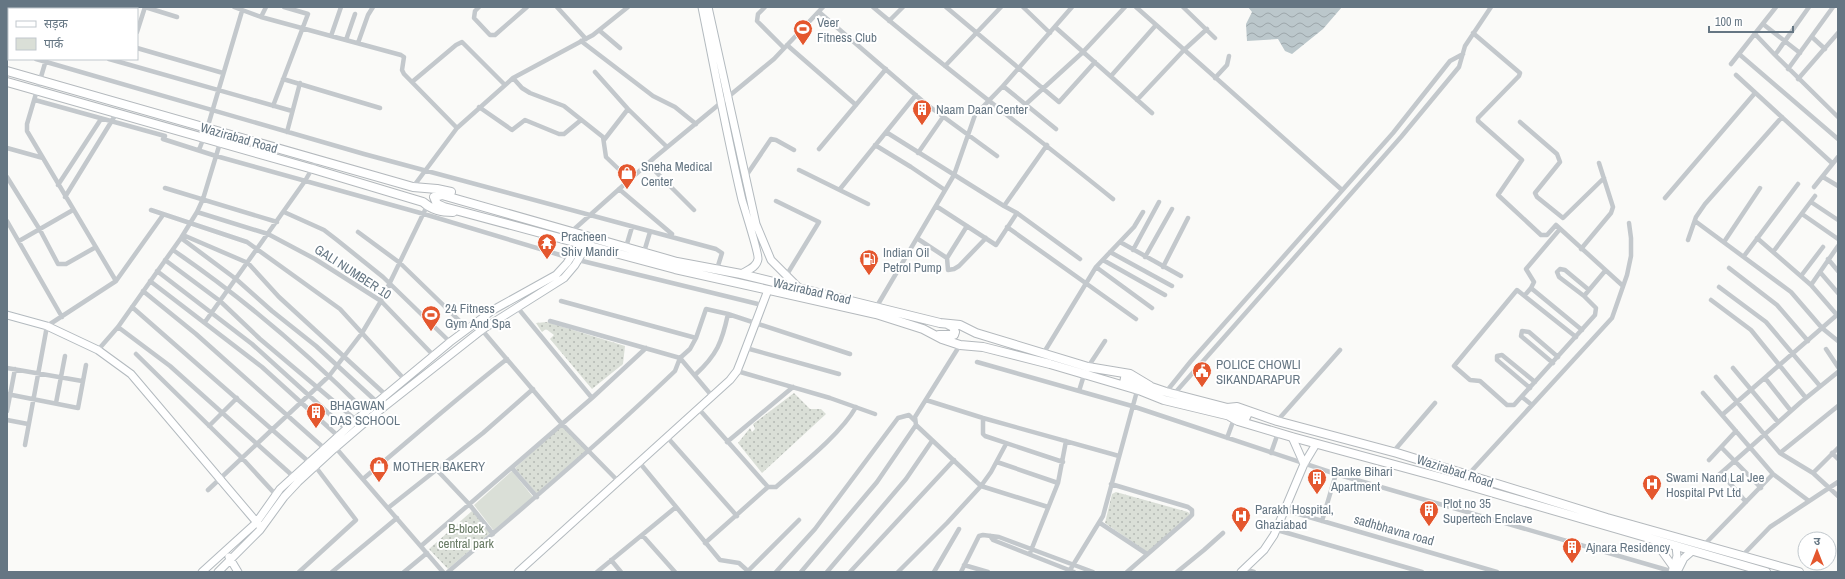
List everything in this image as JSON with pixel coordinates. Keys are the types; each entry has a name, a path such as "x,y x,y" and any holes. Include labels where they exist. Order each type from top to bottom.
{"highway":[{"name":"Wazirabad Road","path":"7,71 413,187 451,192 470,203"},
{"name":"Wazirabad Road","path":"7,82 313,169 423,202 427,206 441,212 468,213"},
{"name":"Wazirabad Road","path":"1766,572 1439,477 1292,438 1230,414 1170,393 1144,390 1130,374 1086,371 983,347 960,345 942,339 923,328 876,314 675,269 437,204 434,201 434,197 442,195 677,262 741,274 946,323 960,325 976,333 1043,354 1086,371 1144,390 1164,400 1230,414 1244,409 1277,421 1395,452 1467,476 1607,518 1705,544 1799,572"},
{"path":"934,334 954,335 955,332 953,327 946,323"}],"main road":[{"path":"702,7 709,27 749,227 758,255 757,263 754,267 741,274"},
{"path":"708,7 709,27"},
{"path":"724,101 756,224 765,249 771,260 786,277 798,287"},
{"path":"215,561 220,571 231,560 324,448 333,445 338,436 356,420 387,396 450,342 493,310 556,275 583,244"},
{"path":"202,572 259,525 276,495 294,476 312,464 333,445 370,418 482,330 564,278 579,259 583,244"},
{"path":"518,572 712,396 737,371 768,290"},
{"path":"7,315 47,326 98,350 131,374 259,525"},
{"path":"1292,438 1304,464"},
{"path":"1242,570 1264,550 1277,530 1304,464 1316,444"},
{"path":"1654,540 1674,571"},
{"path":"1674,571 1677,556 1676,546"},
{"path":"226,551 238,572"},
{"path":"1674,571 1684,558 1692,551"}],"street":[{"path":"138,29 145,7 177,17"},
{"path":"234,7 261,17 401,55 404,58 402,72 457,128"},
{"path":"261,17 266,7"},
{"path":"273,106 308,14 284,7"},
{"path":"331,36 341,7"},
{"path":"358,43 368,15 373,7"},
{"path":"479,7 475,11 474,18 490,35 494,35 527,7"},
{"path":"557,7 586,39"},
{"path":"413,187 457,128 504,84 600,31 628,7"},
{"path":"765,7 758,14 757,21 785,47 856,105"},
{"path":"570,232 785,47 823,7"},
{"path":"873,7 988,101 1047,145 1113,199"},
{"path":"889,21 903,7"},
{"path":"946,7 1059,102 1095,62"},
{"path":"945,66 1001,7"},
{"path":"1023,7 1050,33"},
{"path":"877,306 954,176 975,114 1003,86 1072,7"},
{"path":"1026,104 1083,52 1125,7"},
{"path":"1136,7 1342,190"},
{"path":"1183,7 1215,38"},
{"path":"1170,393 1401,137 1459,67 1465,46 1491,7"},
{"path":"1731,64 1776,7"},
{"path":"1775,55 1809,7"},
{"path":"1788,69 1833,7"},
{"path":"199,150 207,129 217,91 242,11"},
{"path":"819,12 943,117 998,156"},
{"path":"346,40 355,14"},
{"path":"1763,24 1800,53"},
{"path":"1111,76 1156,25"},
{"path":"1055,27 1152,113"},
{"path":"1137,100 1206,29"},
{"path":"600,31 620,48"},
{"path":"1473,33 1520,73 1519,76 1478,118 1478,121 1522,160 1498,195 1541,235 1547,234 1604,178"},
{"path":"1798,79 1838,33"},
{"path":"1755,34 1788,69 1838,117"},
{"path":"1812,37 1825,49"},
{"path":"581,41 653,96 675,107 696,124"},
{"path":"412,82 456,45 462,42 504,84"},
{"path":"138,48 223,74"},
{"path":"1170,393 1191,361 1393,133 1450,61 1463,54"},
{"path":"1739,54 1838,139"},
{"path":"1215,78 1227,65 1229,56"},
{"path":"116,281 27,131 27,124 46,60 286,132 494,190 590,214 632,227 716,249 722,253 717,269"},
{"path":"112,60 217,91 292,111"},
{"path":"127,65 129,60"},
{"path":"819,149 886,69"},
{"path":"595,72 667,147"},
{"path":"1736,75 1832,163"},
{"path":"513,78 526,91 545,100 561,104 603,137 606,157 630,180"},
{"path":"283,79 380,108"},
{"path":"286,132 300,83"},
{"path":"1003,86 1056,129"},
{"path":"1665,198 1755,93"},
{"path":"840,189 916,95"},
{"path":"35,100 165,136 163,138 216,156 424,214 570,258 762,305"},
{"path":"479,107 512,130 525,120 559,134 564,134 581,120"},
{"path":"604,140 628,108"},
{"path":"65,197 116,114"},
{"path":"918,153 943,117"},
{"path":"1688,240 1695,221 1704,204 1782,118"},
{"path":"58,185 101,119"},
{"path":"1520,122 1557,154 1560,162 1535,193 1537,197 1563,218"},
{"path":"886,132 954,176 1017,213 1080,259"},
{"path":"745,177 771,139 776,140 794,150"},
{"path":"98,350 132,307 190,224 203,199 220,143"},
{"path":"1004,206 1047,145"},
{"path":"875,146 911,166 945,190"},
{"path":"7,148 43,158"},
{"path":"1814,187 1838,157"},
{"path":"205,322 284,212 313,169 317,160"},
{"path":"1581,249 1611,213 1612,207 1599,163"},
{"path":"648,164 694,210"},
{"path":"799,170 868,204"},
{"path":"7,177 40,230 60,266 96,247"},
{"path":"1822,177 1838,186"},
{"path":"1744,256 1798,184"},
{"path":"165,188 277,222"},
{"path":"1724,242 1760,188"},
{"path":"619,189 672,234"},
{"path":"1773,252 1815,196"},
{"path":"776,201 819,222 786,277"},
{"path":"1133,250 1159,202"},
{"path":"1811,202 1838,220"},
{"path":"208,490 302,403 316,386 329,376 345,356 362,333 381,301 427,206"},
{"path":"936,206 996,245 1017,213"},
{"path":"1145,257 1172,209"},
{"path":"19,241 74,210"},
{"path":"151,210 242,240 257,250 333,304 405,380"},
{"name":"GALI NUMBER 10","path":"197,212 268,234 315,259 381,301 434,356"},
{"path":"284,212 324,230 390,284 450,342"},
{"path":"1043,354 1096,268 1134,227 1143,212"},
{"path":"1322,213 1328,219"},
{"path":"1802,214 1838,239"},
{"path":"25,445 47,326 116,281 163,215"},
{"path":"1163,267 1188,218"},
{"path":"7,221 62,317"},
{"path":"1695,221 1744,256 1796,297 1822,328 1838,341"},
{"path":"1467,476 1612,318 1623,286 1632,247 1629,223"},
{"path":"1556,225 1605,272 1623,286"},
{"path":"967,226 946,258 948,270 954,269 986,238"},
{"path":"626,247 632,227"},
{"path":"1007,228 1136,319"},
{"path":"1525,296 1532,288 1534,282 1526,269 1560,229"},
{"path":"358,232 400,263 468,329"},
{"path":"644,252 650,232"},
{"path":"182,237 248,263 279,297 387,396"},
{"path":"182,237 236,279 337,365 378,403"},
{"path":"1722,415 1837,315 1811,285 1757,238"},
{"path":"918,239 946,258"},
{"path":"1120,242 1181,276"},
{"path":"1801,276 1823,247"},
{"path":"173,250 228,290 297,346 366,412"},
{"path":"1811,285 1828,259 1837,250"},
{"path":"1110,252 1172,286"},
{"path":"1828,259 1838,271"},
{"path":"165,260 220,301 260,339 356,420"},
{"path":"1103,260 1165,294"},
{"path":"1096,268 1152,308"},
{"path":"1729,268 1777,305 1808,341"},
{"path":"158,270 252,344 346,429"},
{"path":"1576,337 1520,291 1514,291 1454,366 1470,380 1480,381 1507,405 1514,405 1576,337 1596,312 1596,308 1584,296 1559,277 1558,271 1565,270 1589,290"},
{"path":"1584,296 1605,272"},
{"path":"1820,272 1838,293"},
{"path":"150,281 262,366 338,436"},
{"path":"1719,287 1766,322 1820,386"},
{"path":"1532,288 1582,330"},
{"path":"143,291 196,334 324,448"},
{"path":"1710,300 1751,330 1806,398"},
{"path":"561,301 696,338"},
{"path":"132,307 312,464 356,520 299,572"},
{"path":"518,307 592,398"},
{"path":"448,572 537,497 588,450 617,427 675,371 680,358 690,349 696,338 706,309 755,322 850,354"},
{"path":"695,375 710,361 717,350 728,314"},
{"path":"550,321 680,358 712,396"},
{"path":"476,323 562,424 618,481"},
{"path":"118,326 170,366 224,412 294,476"},
{"path":"1553,363 1521,336 1522,331 1529,332 1558,357"},
{"path":"1079,391 1086,371 1106,341"},
{"path":"801,572 876,482 916,423 915,417 960,345"},
{"path":"421,546 592,398 646,348"},
{"path":"746,348 839,374"},
{"path":"1826,349 1838,366"},
{"path":"1277,421 1340,350"},
{"path":"136,354 242,458 276,495"},
{"path":"1530,388 1497,360 1497,356 1502,355 1535,382"},
{"path":"56,403 65,356"},
{"path":"363,479 426,427 449,404 507,359"},
{"path":"977,362 1132,406 1336,474 1674,571"},
{"path":"9,394 78,408 86,365"},
{"path":"7,368 82,381"},
{"path":"1733,368 1750,391 1778,422"},
{"path":"7,412 9,394 15,369"},
{"path":"737,371 793,387 875,414"},
{"path":"1712,481 1791,410 1838,372"},
{"path":"1716,377 1780,453 1813,473 1838,496"},
{"path":"1765,378 1791,410"},
{"path":"727,442 793,387"},
{"path":"388,508 483,433 533,389"},
{"path":"1031,551 1072,571 1074,564 1100,523 1132,406 1144,390"},
{"path":"1703,394 1773,474 1809,501"},
{"path":"1522,397 1532,405"},
{"path":"209,426 237,398"},
{"path":"926,400 982,418 1119,456"},
{"path":"1395,452 1435,403"},
{"path":"1780,453 1838,406"},
{"path":"705,543 768,487 776,487 809,459 847,420 856,407"},
{"path":"698,408 768,487"},
{"path":"1227,438 1230,414"},
{"path":"776,572 815,529 898,418 908,415 932,441 981,486 1048,507"},
{"path":"982,418 982,434 1006,444 1062,462"},
{"path":"7,420 28,424"},
{"path":"1709,460 1736,431"},
{"path":"1271,453 1278,433"},
{"path":"667,437 737,516"},
{"path":"827,572 906,479 932,441"},
{"path":"1031,551 1058,483 1066,441"},
{"path":"898,572 947,523 981,486 997,462 1006,444"},
{"path":"333,445 444,572"},
{"path":"1721,447 1760,488"},
{"path":"1813,473 1838,448"},
{"path":"1832,453 1838,458"},
{"path":"850,572 954,460"},
{"path":"639,462 720,560 739,563 748,572 799,520"},
{"path":"997,462 1058,483"},
{"path":"512,468 537,497"},
{"path":"436,470 469,504 493,534"},
{"path":"1721,473 1746,502"},
{"path":"1322,521 1336,474"},
{"path":"1705,544 1773,474"},
{"path":"1742,556 1770,527 1838,482"},
{"path":"1111,484 1188,507 1192,510 1192,515 1189,518 1127,572"},
{"path":"597,572 610,560 643,536 676,507"},
{"name":"sadhbhavna road","path":"1285,510 1497,572"},
{"path":"332,572 397,518"},
{"path":"1100,523 1147,554"},
{"path":"934,572 959,529"},
{"path":"1277,530 1422,572"},
{"path":"1177,572 1223,533"},
{"path":"961,572 978,536 983,535 990,536 993,540 1074,564 1093,572"},
{"path":"643,536 675,572"},
{"path":"404,572 427,553"},
{"path":"610,560 621,572"},
{"path":"964,565 988,572"},
{"path":"1242,570 1254,572"}],"green space":[{"path":"547,322 625,346 623,364 592,389 550,339 554,335 546,329 542,332 536,323"},
{"path":"794,393 810,409 821,409 826,414 762,473 738,443 750,428 752,432 755,429 753,424"},
{"path":"562,425 587,450 537,494 515,468"},
{"path":"512,471 533,497 494,531 474,505"},
{"path":"1116,492 1188,512 1192,517 1150,554 1105,523 1112,494"},
{"name":"B-block central park","path":"472,511 490,533 448,569 429,549"}],"water":[{"path":"1248,7 1342,7 1323,29 1292,54 1285,51 1278,39 1247,41 1246,24 1252,12"}],"place":[{"name":"Veer Fitness Club","path":"803,46"},
{"name":"Naam Daan Center","path":"922,126"},
{"name":"Sneha Medical Center","path":"627,190"},
{"name":"Pracheen Shiv Mandir","path":"547,260"},
{"name":"Indian Oil Petrol Pump","path":"869,276"},
{"name":"24 Fitness Gym And Spa","path":"431,332"},
{"name":"POLICE CHOWLI SIKANDARAPUR","path":"1202,388"},
{"name":"BHAGWAN DAS SCHOOL","path":"316,429"},
{"name":"MOTHER BAKERY","path":"379,483"},
{"name":"Banke Bihari Apartment","path":"1317,495"},
{"name":"Swami Nand Lal Jee Hospital Pvt Ltd","path":"1652,501"},
{"name":"Plot no 35 Supertech Enclave","path":"1429,527"},
{"name":"Parakh Hospital, Ghaziabad","path":"1241,533"},
{"name":"Ajnara Residency","path":"1572,564"}]}
